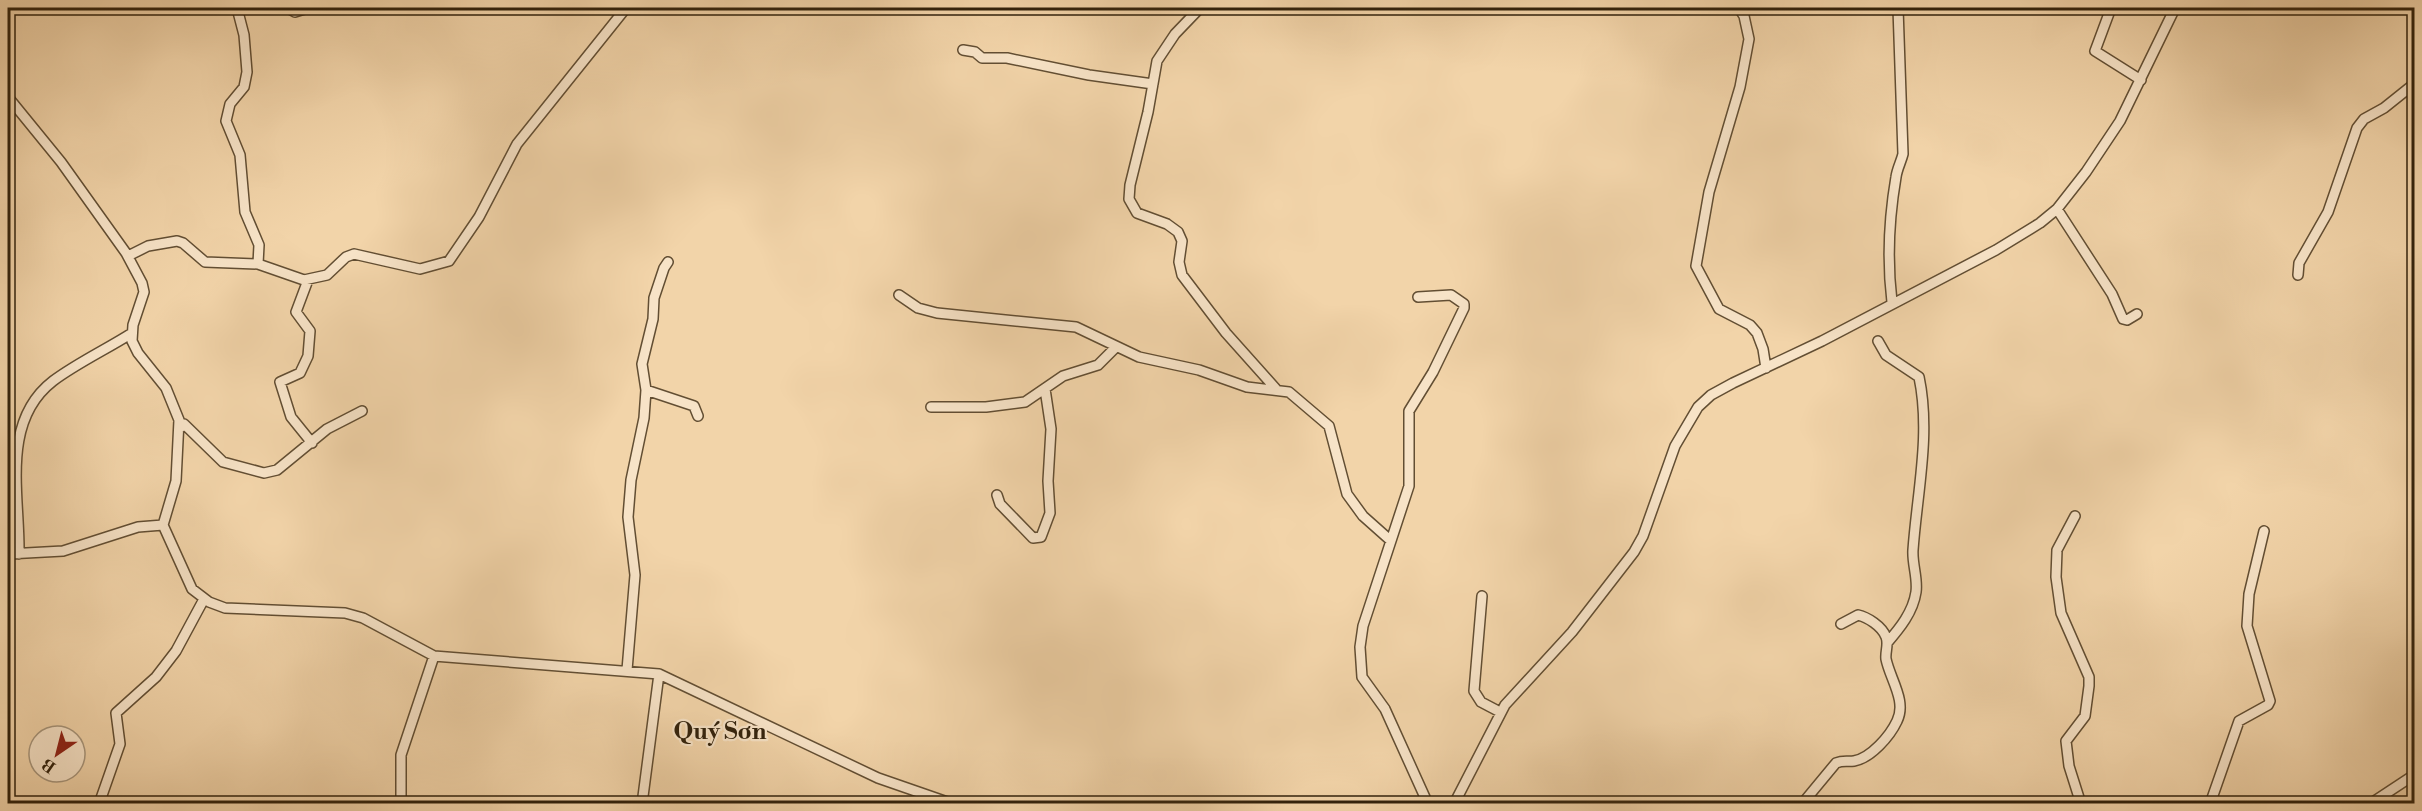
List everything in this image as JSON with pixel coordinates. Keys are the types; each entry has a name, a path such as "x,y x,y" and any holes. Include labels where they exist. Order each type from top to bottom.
{"street":[{"path":"237,8 246,52 247,80 230,104 226,121 240,155 245,212 259,245 258,264"},
{"path":"288,8 292,12 308,8"},
{"path":"128,256 148,246 177,241 183,243 205,262 258,264 295,278 308,280 327,275 346,257 354,254 420,269 448,261 479,217 517,144 626,8"},
{"path":"1200,8 1184,22 1161,53 1130,184 1131,205 1141,215 1167,224 1178,232 1182,241 1179,262 1182,275 1226,333 1276,389"},
{"path":"1739,8 1748,28 1749,39 1740,87 1709,192 1696,266 1719,309 1750,325 1757,333 1763,349 1766,368"},
{"path":"1892,302 1888,271 1890,240 1896,174 1903,154 1898,8"},
{"path":"2111,8 2095,51 2141,80"},
{"path":"1454,804 1500,712 1572,632 1634,552 1643,536 1675,446 1694,412 1711,395 1837,334 1892,302 1996,250 2040,223 2056,209 2100,152 2141,80 2175,8"},
{"path":"963,50 975,52 982,58 1006,58 1089,75 1153,84"},
{"path":"2298,275 2299,263 2328,212 2357,128 2364,119 2384,108 2415,84"},
{"path":"8,97 61,162 137,270 144,292 132,333 138,353 174,401 179,429 176,481 163,525 192,589 204,599 225,608 345,614 363,618 434,656 659,674 878,778 952,804"},
{"path":"2056,209 2112,294 2123,319 2137,314"},
{"path":"627,670 635,575 628,517 631,480 644,418 646,390 642,364 653,319 654,298 668,262"},
{"path":"308,280 296,312 310,331 308,356 300,373 280,382 291,417 312,443"},
{"path":"899,295 918,308 937,313 1076,327 1138,357 1199,370 1238,385 1276,389 1296,397 1325,421 1333,436 1347,494 1363,516 1390,540"},
{"path":"1418,297 1451,295 1464,303 1464,308 1439,362 1409,411 1411,474 1406,500 1390,540 1363,626 1359,663 1366,684 1385,709 1428,804"},
{"path":"19,554 15,494 16,448 23,418 33,402 53,380 132,333"},
{"path":"1878,341 1886,355 1919,377 1925,404 1921,475 1912,552 1916,593 1905,622 1887,643"},
{"path":"931,407 986,407 1025,402 1063,376 1098,365 1116,346"},
{"path":"997,495 1000,504 1033,538 1041,537 1050,513 1048,481 1051,429 1045,389"},
{"path":"646,390 694,406 698,416"},
{"path":"179,429 184,424 223,462 264,473 277,470 327,429 362,411"},
{"path":"2075,516 2057,550 2055,561 2061,613 2089,677 2085,716 2066,741 2069,766 2081,804"},
{"path":"8,554 63,551 138,527 163,525"},
{"path":"2210,804 2239,721 2268,705 2270,701 2247,626 2249,594 2264,531"},
{"path":"1482,596 1474,692 1481,702 1500,712"},
{"path":"99,804 120,744 116,713 156,677 176,651 204,599"},
{"path":"1802,804 1836,762 1865,757 1887,736 1897,722 1899,697 1886,659 1887,643 1883,631 1863,616 1853,616 1840,624"},
{"path":"401,804 401,755 434,656"},
{"path":"642,804 659,674"},
{"path":"2370,804 2415,776"}],"district":[{"name":"Quý Sơn","path":"720,731"}]}
